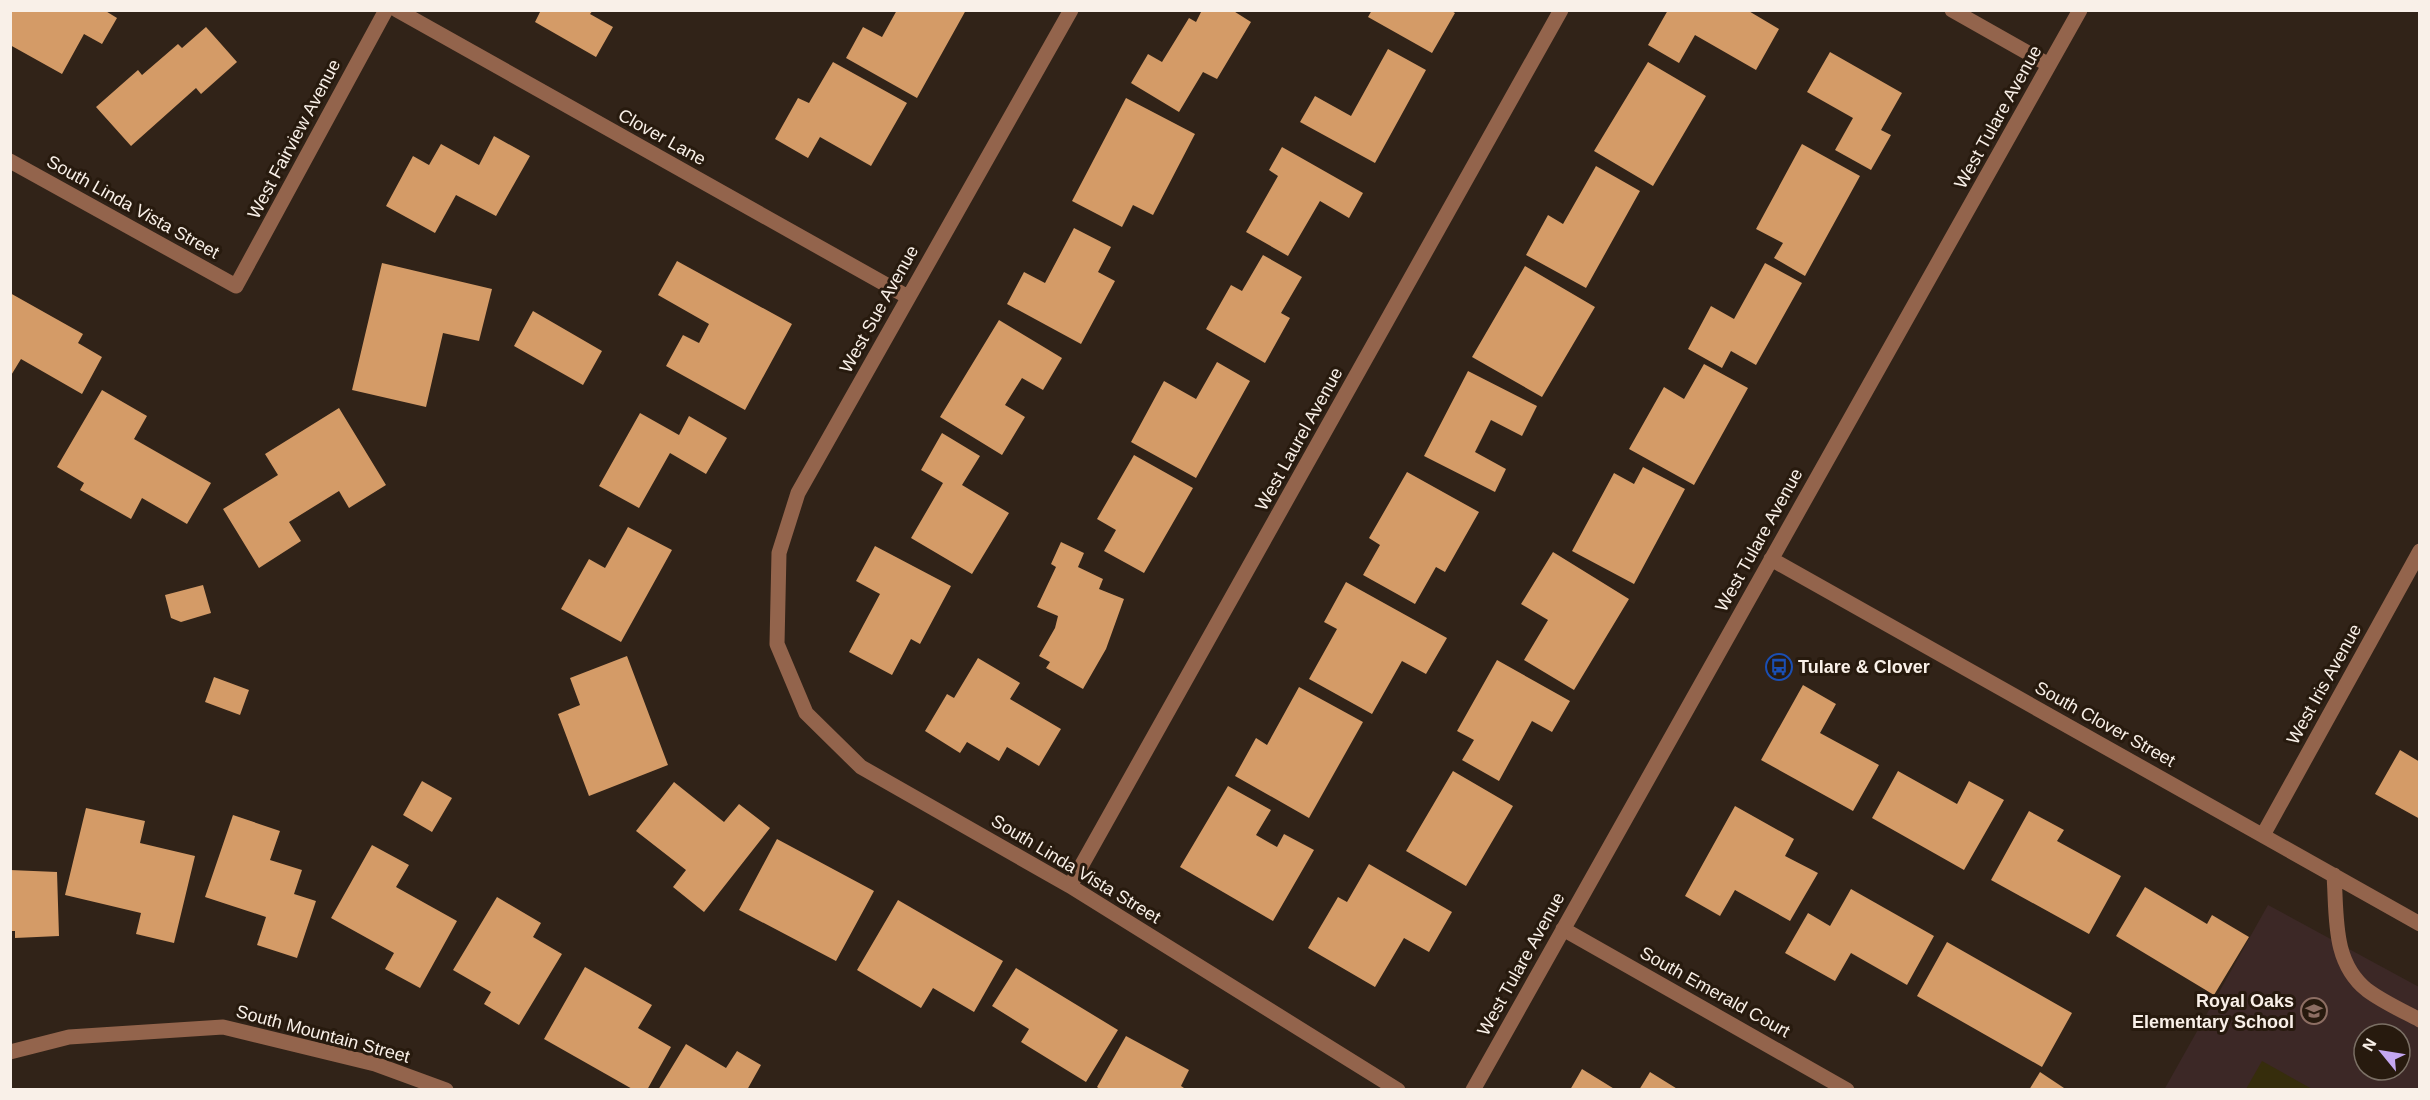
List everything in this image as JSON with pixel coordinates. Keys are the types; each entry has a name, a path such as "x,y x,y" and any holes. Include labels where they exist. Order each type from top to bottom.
{"street":[{"name":"West Fairview Avenue","path":"236,286 386,10"},
{"name":"Clover Lane","path":"397,10 908,297"},
{"name":"West Sue Avenue","path":"777,644 779,553 798,493 1071,10"},
{"name":"West Laurel Avenue","path":"1070,886 1561,10"},
{"path":"1952,10 2049,65"},
{"name":"West Tulare Avenue","path":"1473,1089 2080,10"},
{"name":"South Linda Vista Street","path":"10,161 236,286"},
{"name":"West Iris Avenue","path":"2263,836 2420,551"},
{"name":"South Clover Street","path":"1771,559 2420,924"},
{"name":"South Linda Vista Street","path":"777,644 806,713 861,767 1070,886 1398,1089"},
{"path":"2334,875 2339,947 2343,960 2353,977 2368,991 2420,1020"},
{"name":"South Emerald Court","path":"1563,929 1847,1089"},
{"name":"South Mountain Street","path":"10,1052 69,1037 223,1027 375,1064 446,1089"}],"shaded area":[{"name":"Royal Oaks Elementary School","path":"2268,905 2419,987 2419,1089 2164,1090"}],"sand":[{"path":"2262,1061 2312,1089 2246,1089"}],"building":[{"path":"10,10 104,10 117,18 102,44 84,34 62,74 10,45"},
{"path":"541,10 593,10 590,14 613,27 596,57 535,22"},
{"path":"897,10 966,10 917,98 846,58 863,27 882,37"},
{"path":"1202,10 1232,10 1251,22 1217,79 1203,72 1179,112 1131,83 1148,54 1162,62 1189,18 1196,22"},
{"path":"1372,10 1450,10 1455,13 1432,53 1368,17"},
{"path":"1668,10 1747,10 1779,29 1756,70 1695,35 1679,63 1648,45"},
{"path":"206,27 237,62 201,94 196,88 131,146 96,107 138,70 142,75 178,44 182,48"},
{"path":"1388,49 1426,70 1375,163 1300,122 1315,96 1351,116"},
{"path":"1830,52 1902,93 1881,130 1891,135 1871,170 1835,150 1853,118 1807,92"},
{"path":"833,62 907,103 871,166 820,137 808,158 775,139 798,98 809,103"},
{"path":"1648,62 1706,96 1653,186 1594,151"},
{"path":"1126,98 1195,134 1153,215 1133,205 1122,227 1072,201"},
{"path":"494,136 530,156 496,216 456,195 435,233 386,206 413,156 429,165 441,144 479,165"},
{"path":"1802,144 1860,176 1805,276 1774,258 1783,243 1756,229"},
{"path":"1282,147 1363,193 1349,218 1320,201 1288,256 1246,232 1278,176 1269,170"},
{"path":"1596,166 1640,191 1586,288 1526,255 1548,215 1563,224"},
{"path":"1074,228 1111,247 1098,272 1115,281 1081,344 1007,304 1024,272 1045,283"},
{"path":"1263,255 1302,277 1281,313 1290,318 1265,363 1206,329 1231,285 1242,291"},
{"path":"677,261 792,324 745,410 666,366 683,335 699,343 709,324 658,295"},
{"path":"382,263 492,289 479,341 443,333 426,407 352,390"},
{"path":"1765,263 1802,283 1756,365 1731,351 1722,368 1688,349 1711,306 1734,319"},
{"path":"1525,266 1595,307 1542,397 1472,357"},
{"path":"10,293 83,334 78,343 102,357 82,394 21,359 10,377"},
{"path":"533,311 602,351 583,385 514,346"},
{"path":"999,320 1062,358 1043,390 1022,378 1005,405 1025,417 1002,455 940,417"},
{"path":"1217,362 1250,381 1196,478 1131,442 1164,381 1196,399"},
{"path":"1704,364 1748,388 1694,485 1629,449 1664,387 1684,399"},
{"path":"1468,371 1537,406 1522,436 1491,420 1475,452 1506,469 1495,492 1424,456"},
{"path":"102,390 147,416 134,439 211,483 187,524 142,498 131,519 80,490 84,483 57,467"},
{"path":"339,408 386,485 349,508 339,491 289,522 301,541 259,568 223,509 278,475 265,454"},
{"path":"640,413 679,435 689,416 727,438 706,474 670,453 639,508 599,486"},
{"path":"942,433 980,456 962,485 1009,513 972,574 911,538 943,483 921,470"},
{"path":"1134,455 1193,488 1144,573 1104,551 1116,530 1097,519"},
{"path":"1643,467 1685,489 1634,584 1572,551 1614,473 1634,484"},
{"path":"1407,472 1479,512 1445,572 1436,567 1415,604 1363,575 1380,545 1369,538"},
{"path":"628,527 672,550 621,642 561,609 589,559 605,568"},
{"path":"1061,542 1084,553 1078,567 1103,579 1099,589 1124,599 1106,649 1083,689 1046,668 1050,662 1039,656 1055,628 1058,616 1037,607 1056,567 1051,564"},
{"path":"875,546 951,586 920,644 911,639 892,675 849,652 880,594 856,581"},
{"path":"1553,552 1629,599 1574,690 1524,660 1548,620 1521,604"},
{"path":"1346,582 1447,638 1426,674 1402,661 1372,714 1309,679 1337,629 1324,622"},
{"path":"203,585 211,613 181,622 171,618 165,595"},
{"path":"627,656 668,765 589,796 558,714 580,705 570,678"},
{"path":"978,658 1020,683 1010,699 1061,729 1039,766 1007,747 999,761 967,742 960,753 925,731 947,694 954,698"},
{"path":"1497,660 1570,701 1552,732 1532,721 1499,781 1462,760 1474,740 1457,731"},
{"path":"214,677 249,690 240,715 205,702"},
{"path":"1803,685 1836,704 1820,733 1879,765 1853,811 1761,760"},
{"path":"1299,687 1363,722 1309,818 1235,776 1256,738 1267,745"},
{"path":"2400,750 2420,762 2420,819 2375,794"},
{"path":"1453,771 1513,806 1466,886 1406,851"},
{"path":"1898,771 1957,804 1969,781 2004,800 1964,870 1872,818"},
{"path":"422,781 452,798 432,832 403,815"},
{"path":"674,782 724,822 739,804 770,828 704,912 673,887 686,870 636,831"},
{"path":"1228,786 1271,810 1256,835 1277,847 1284,834 1314,850 1273,921 1180,867"},
{"path":"1735,806 1794,839 1785,856 1818,873 1790,921 1735,890 1720,916 1685,896"},
{"path":"86,808 145,821 140,843 195,856 174,943 136,934 141,913 65,895"},
{"path":"2029,811 2064,830 2057,841 2121,876 2089,934 1991,880"},
{"path":"233,815 280,831 270,860 302,870 294,894 316,901 297,958 257,945 266,917 205,897"},
{"path":"777,839 874,891 836,961 739,910"},
{"path":"372,845 409,865 396,887 457,921 420,988 385,969 394,953 331,918"},
{"path":"1369,864 1452,912 1429,952 1404,938 1375,987 1308,948 1338,897 1347,902"},
{"path":"10,870 57,872 59,936 15,938 15,931 10,931"},
{"path":"2145,887 2207,924 2212,915 2249,937 2214,995 2116,936"},
{"path":"1851,889 1934,936 1907,985 1851,953 1835,981 1785,953 1808,913 1830,926"},
{"path":"497,897 541,923 533,937 562,954 519,1025 484,1004 491,992 453,970"},
{"path":"898,900 1003,961 974,1012 933,988 921,1008 857,970"},
{"path":"1947,942 2072,1013 2042,1067 1917,996"},
{"path":"585,967 652,1005 638,1028 671,1047 647,1090 634,1090 544,1039"},
{"path":"1016,968 1118,1030 1086,1082 1021,1042 1029,1029 992,1006"},
{"path":"1126,1036 1189,1070 1181,1086 1187,1090 1101,1090 1097,1087"},
{"path":"686,1044 726,1068 737,1051 761,1065 747,1090 658,1090"},
{"path":"1582,1069 1616,1090 1570,1090"},
{"path":"1650,1072 1679,1090 1639,1090"},
{"path":"2040,1072 2067,1090 2029,1090"}],"place":[{"name":"Tulare & Clover","path":"1779,667"},
{"name":"Royal Oaks Elementary School","path":"2314,1011"}]}
